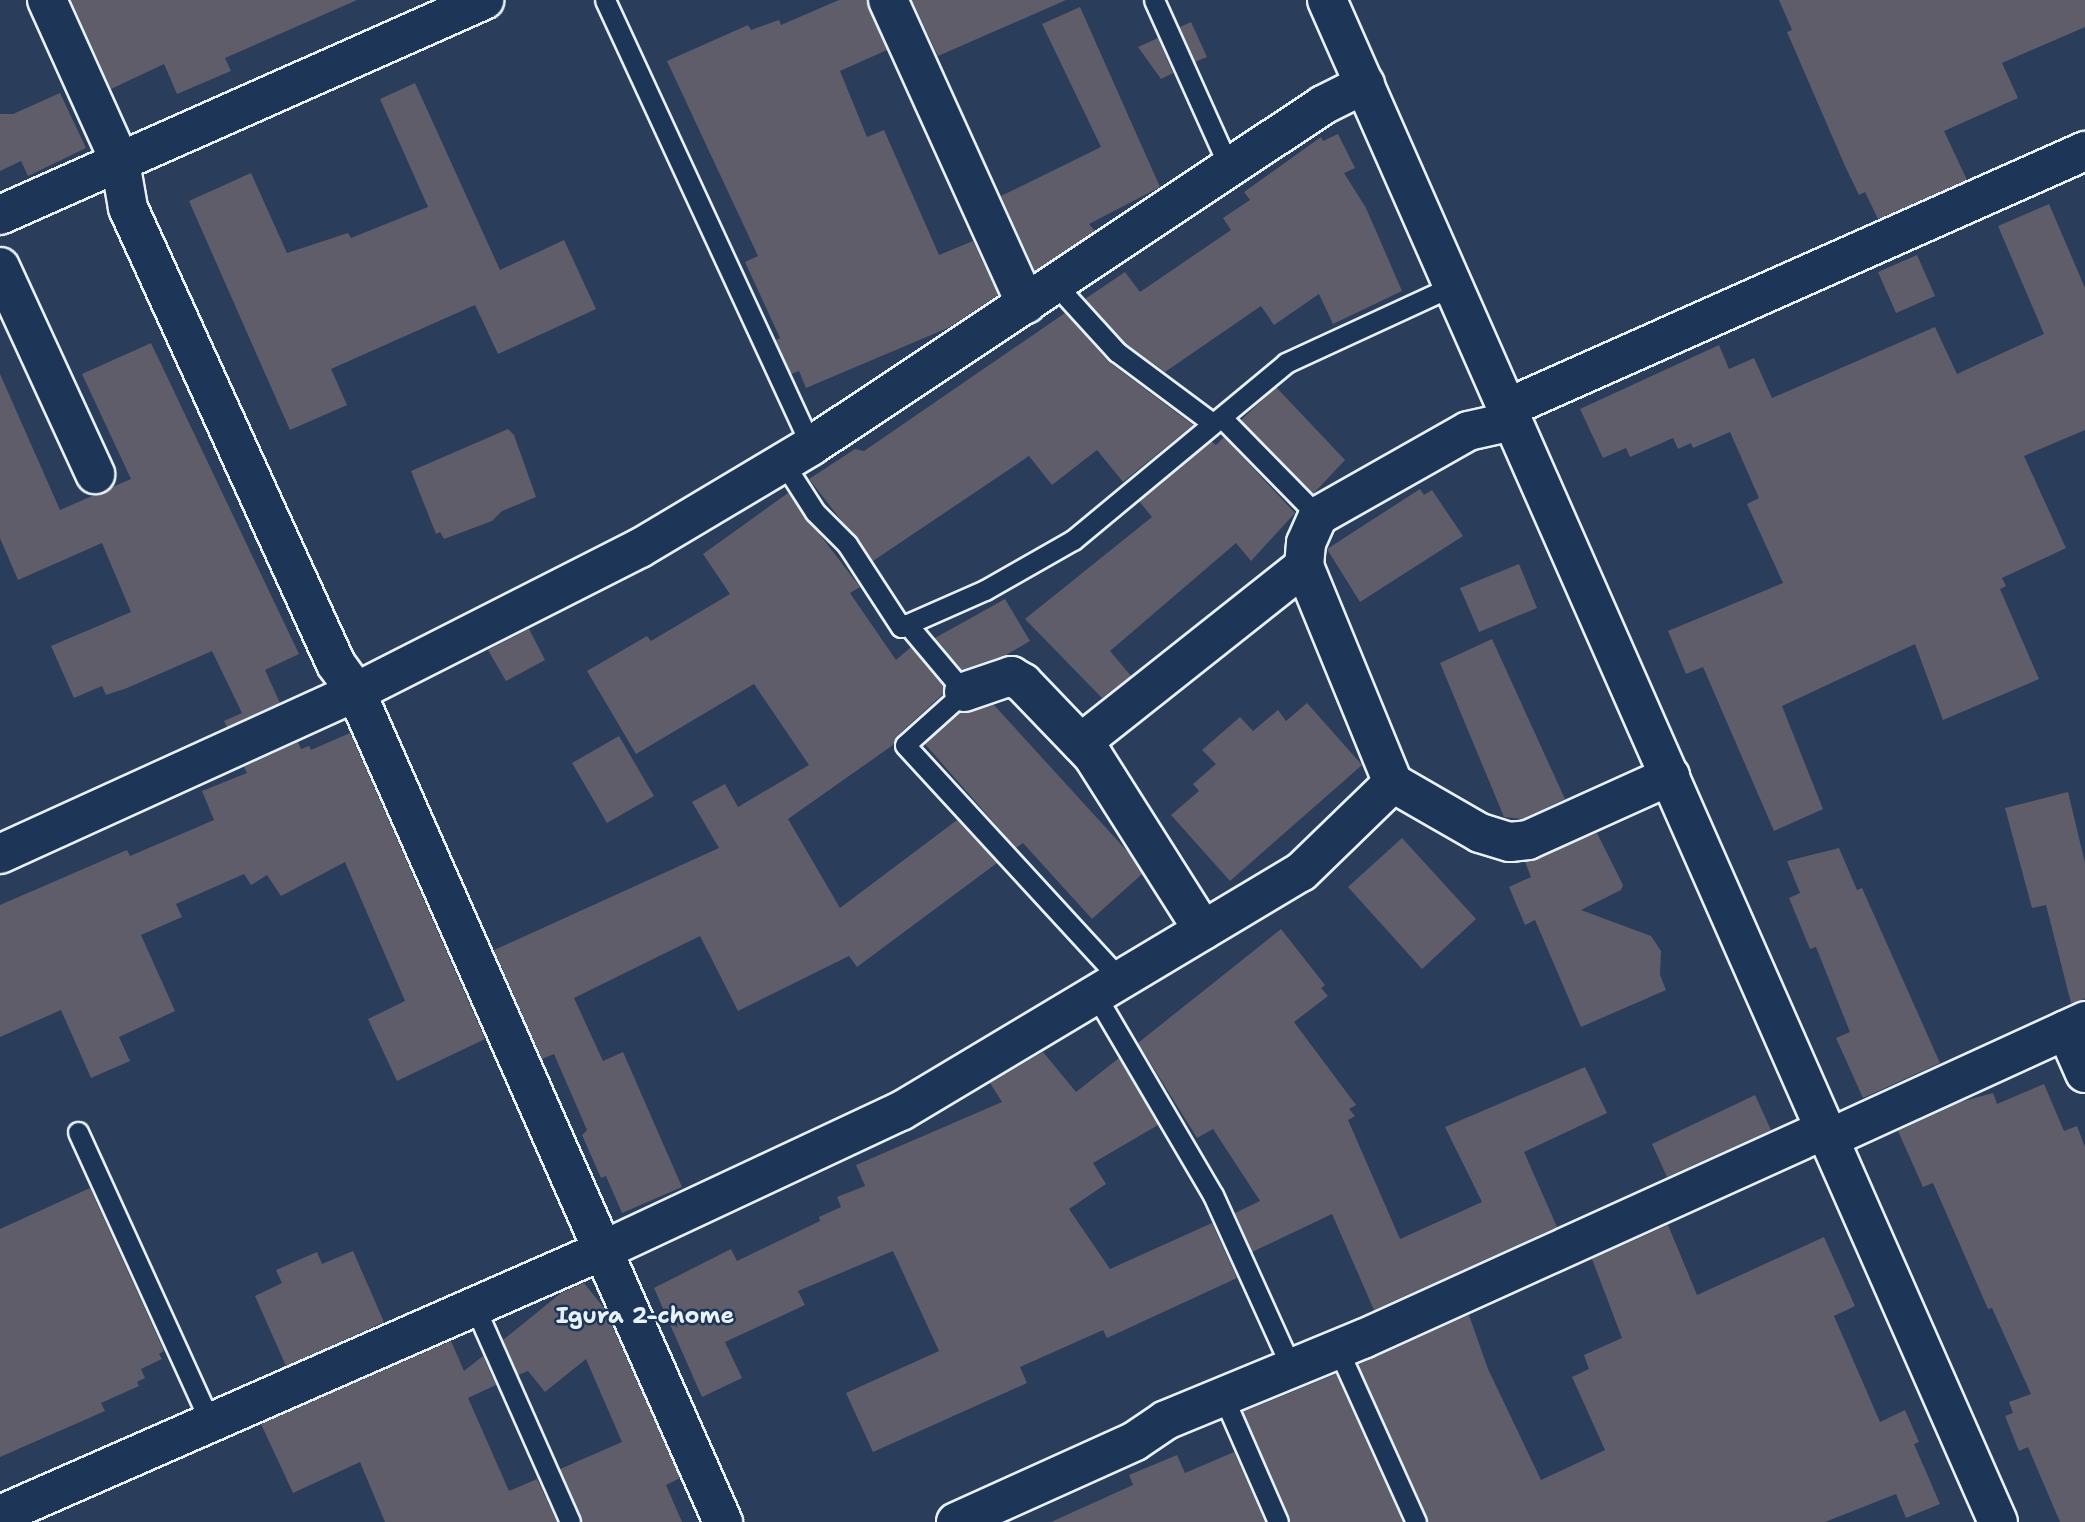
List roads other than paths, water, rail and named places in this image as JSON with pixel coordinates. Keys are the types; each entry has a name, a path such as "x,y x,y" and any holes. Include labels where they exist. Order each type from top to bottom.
{"street":[{"path":"47,0 120,162 128,208 336,664 356,692 589,1224 606,1249 723,1522"},
{"path":"0,215 484,0"},
{"path":"888,0 1041,294"},
{"path":"1327,0 1828,1134 1991,1520"},
{"path":"0,853 356,692 640,548 797,454 1323,105 1365,84"},
{"path":"1670,776 1528,839 1510,842 1480,833 1393,783 1304,566 1306,543 1318,516 1468,431 2085,151"},
{"path":"0,267 95,474"},
{"path":"1081,743 1304,566"},
{"path":"964,692 1011,676 1081,743 1203,930"},
{"path":"0,1515 606,1249 901,1111 1300,872 1393,783"},
{"path":"956,1522 1135,1441 1166,1420 2076,1026 2085,1073"}],"lane":[{"path":"605,0 797,454 815,512 847,544 901,627 1010,578 1073,540 1286,363 1453,286"},
{"path":"1154,0 1230,169"},
{"path":"1041,294 1117,352 1217,420 1318,516"},
{"path":"908,624 964,692 905,744 1107,987 1213,1195 1291,1367"},
{"path":"78,1132 210,1422"},
{"path":"474,1305 569,1522"},
{"path":"1337,1347 1416,1522"},
{"path":"1223,1396 1278,1522"}],"district":[{"name":"Igura 2-chome","path":"645,1315"}]}
